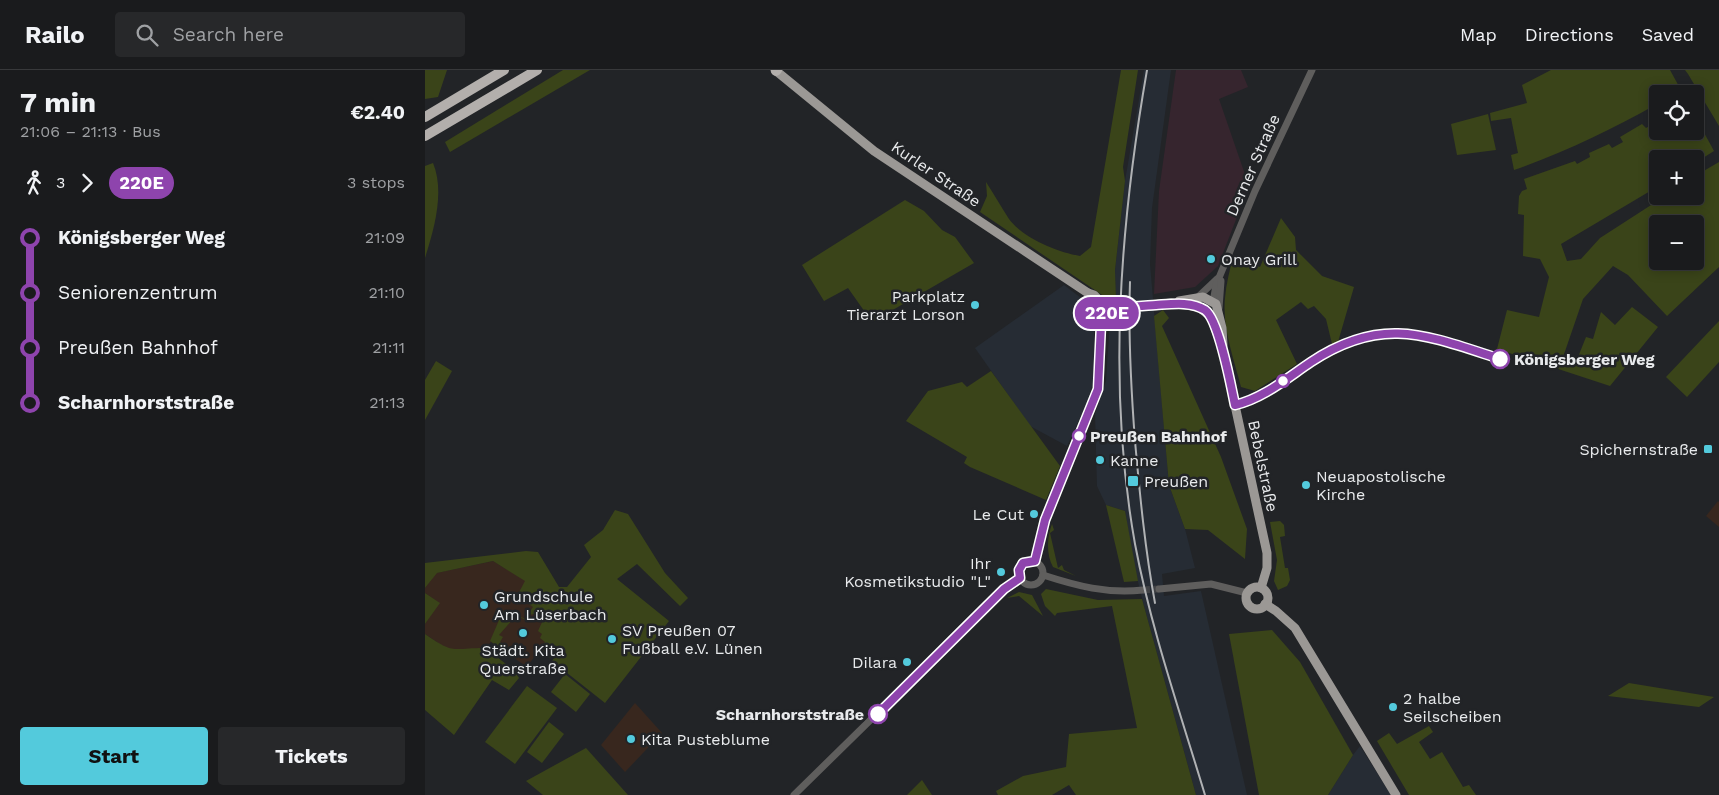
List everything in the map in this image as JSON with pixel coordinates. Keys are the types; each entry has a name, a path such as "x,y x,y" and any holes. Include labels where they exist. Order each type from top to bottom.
{"highway":[{"path":"425,117 504,70"},
{"path":"425,136 537,70"}],"main road":[{"name":"Kurler Straße","path":"776,70 874,151 1088,293 1094,295 1107,313"},
{"path":"1107,313 1171,304 1198,297 1207,297 1217,302"},
{"path":"1171,304 1192,305 1217,302"},
{"path":"1213,321 1217,302"},
{"name":"Bebelstraße","path":"1217,302 1223,328 1223,350"},
{"path":"1192,305 1204,310 1213,321"},
{"name":"Bebelstraße","path":"1213,321 1223,350 1267,553 1267,568 1261,588"},
{"path":"1251,588 1261,588 1267,595 1265,604 1259,608 1250,606 1246,600 1247,593 1251,588"},
{"path":"1265,604 1276,610 1295,628 1396,795"}],"street":[{"name":"Derner Straße","path":"1217,302 1216,286 1255,192 1312,70"},
{"name":"Derner Straße","path":"1198,297 1222,273"},
{"path":"1035,561 1045,520 1098,389 1100,334 1107,313"},
{"path":"1027,561 1035,561 1041,565 1043,575 1033,585 1025,584 1020,578 1020,566 1027,561"},
{"path":"1043,575 1094,590 1118,592 1143,590"},
{"path":"794,795 998,595 1020,578"},
{"path":"1159,589 1211,584 1247,593"}],"shaded area":[{"path":"1144,70 1171,70 1152,208 1150,264 1169,485 1185,529 1195,568 1162,574 1164,596 1201,591 1247,795 1196,795 1133,562 1125,511 1106,505 1097,486 1095,414 1106,381 1110,320 1116,319 1115,270 1125,181"},
{"path":"1176,70 1241,70 1248,87 1219,99 1249,186 1218,266 1195,287 1154,294 1159,191"},
{"path":"1064,285 1089,304 1094,317 1094,380 1087,403 1067,446 1030,426 975,348"},
{"path":"1719,502 1719,527 1706,516"},
{"name":"Grundschule Am Lüserbach","path":"493,561 526,581 533,607 557,625 527,667 491,642 485,648 458,651 444,647 425,634 425,624 439,603 425,593 425,588 436,573"},
{"name":"Kita Pusteblume","path":"635,703 662,733 625,772 601,745"},
{"path":"1360,746 1391,795 1328,795 1353,755"}],"green space":[{"path":"425,70 447,70 438,97 425,99"},
{"path":"563,70 590,70 450,152 445,142"},
{"path":"1121,70 1138,70 1123,167 1125,181 1115,270 1116,298 1111,301 980,212 987,196 986,182 1009,219 1015,226 1032,238 1051,248 1080,256 1091,247"},
{"path":"1551,70 1670,70 1678,85 1649,85 1649,109 1570,148 1514,170 1511,155 1518,153 1511,118 1491,121 1490,113 1527,103 1522,85"},
{"path":"1685,70 1719,70 1719,126 1704,101 1704,85 1695,85"},
{"path":"1488,114 1496,150 1457,155 1451,124"},
{"path":"1642,124 1646,128 1649,126 1649,140 1704,140 1704,133 1714,151 1704,157 1704,150 1649,150 1649,192 1561,244 1567,261 1581,259 1600,238 1651,205 1704,205 1704,171 1719,162 1719,267 1667,316 1628,275 1613,266 1583,299 1561,363 1574,367 1586,337 1593,339 1601,312 1615,325 1632,307 1658,327 1610,386 1497,349 1507,310 1539,317 1549,277 1540,259 1523,256 1524,215 1518,214 1519,196 1522,191 1527,189 1524,179 1575,161 1577,164 1590,157 1589,153 1609,144 1612,148 1623,142 1620,137"},
{"path":"433,163 438,186 437,210 425,258 425,166"},
{"path":"905,200 924,211 942,230 955,237 974,263 872,322 848,288 824,301 802,265"},
{"path":"1281,218 1295,237 1296,250 1322,276 1354,287 1338,342 1332,344 1326,319 1314,306 1308,309 1301,302 1276,320 1297,364 1255,391 1241,387 1225,321 1226,288 1233,256 1260,267"},
{"path":"1163,310 1169,318 1162,326 1221,457 1247,529 1245,559 1208,530 1185,529 1169,485 1154,316"},
{"path":"1719,321 1719,362 1687,397 1666,377"},
{"path":"436,361 452,371 425,420 425,380"},
{"path":"991,371 1060,466 1046,500 970,467 964,463 967,457 906,421 928,391 962,382 967,387"},
{"path":"1106,505 1125,511 1138,581 1124,582"},
{"path":"615,510 628,514 665,573 688,598 680,606 637,564 617,579 669,621 605,703 552,661 554,658 541,657 536,654 545,642 540,638 542,634 538,631 543,620 534,614 529,615 525,620 516,614 525,619 533,607 517,596 525,581 493,561 437,573 425,588 425,563 526,551 538,552 559,587 567,587 591,557 584,545 603,530"},
{"path":"1280,521 1284,525 1285,536 1280,537 1285,568 1288,568 1290,580 1287,586 1278,590 1274,581 1277,560 1270,522"},
{"path":"1052,524 1054,530 1050,533 1058,568 1062,565 1064,570 1076,576 1053,567 1049,557 1048,546 1049,534"},
{"path":"1046,589 1098,600 1142,599 1196,795 1076,795 1069,785 1052,795 998,795 996,791 1023,776 1066,767 1069,734 1137,728 1112,606 1057,613 1055,616 1045,606 1041,594"},
{"path":"1019,592 1032,595 1043,616 1019,596 1007,598"},
{"path":"425,593 440,603 425,624"},
{"path":"503,611 513,619 499,635 503,637 500,642 516,653 514,658 490,641"},
{"path":"1272,630 1300,662 1353,755 1328,795 1259,795 1229,634"},
{"path":"425,634 448,648 485,648 514,670 519,678 509,690 492,680 454,735 425,710"},
{"path":"565,674 590,694 576,712 551,692"},
{"path":"1629,683 1714,697 1699,707 1608,696"},
{"path":"527,686 557,708 515,764 485,742"},
{"path":"549,722 564,734 542,763 527,752"},
{"path":"1429,726 1433,732 1419,742 1430,759 1442,752 1463,787 1469,785 1476,795 1409,795 1377,741 1389,733 1397,744"},
{"path":"586,748 628,795 543,795 526,781"},
{"path":"922,780 932,795 907,795"}],"tunnel":[{"path":"1143,590 1159,589"}],"railway":[{"path":"1147,70 1130,188 1124,247 1119,366 1121,426 1126,485 1135,544 1149,607 1205,795"},
{"path":"1130,282 1130,362 1135,441 1146,543 1155,603"}],"bus line":[{"name":"220E","path":"878,714 1004,589 1020,578 1019,570 1023,563 1031,560 1035,561 1045,520 1098,389 1101,324 1105,315 1110,311 1129,307 1171,304 1192,305 1208,313 1211,316 1214,330 1223,350 1235,405 1257,398 1313,361 1339,346 1363,336 1397,332 1415,334 1500,359"}],"place":[{"name":"Onay Grill","path":"1211,259"},
{"name":"Parkplatz Tierarzt Lorson","path":"975,305"},
{"name":"Königsberger Weg","path":"1500,359"},
{"name":"Preußen Bahnhof","path":"1079,436"},
{"name":"Spichernstraße","path":"1708,449"},
{"name":"Kanne","path":"1100,460"},
{"name":"Preußen","path":"1133,481"},
{"name":"Neuapostolische Kirche","path":"1306,485"},
{"name":"Le Cut","path":"1034,514"},
{"name":"Ihr Kosmetikstudio \"L\"","path":"1001,572"},
{"name":"Grundschule Am Lüserbach","path":"484,605"},
{"name":"Städt. Kita Querstraße","path":"523,633"},
{"name":"SV Preußen 07 Fußball e.V. Lünen","path":"612,639"},
{"name":"Dilara","path":"907,662"},
{"name":"2 halbe Seilscheiben","path":"1393,707"},
{"name":"Scharnhorststraße","path":"878,714"},
{"name":"Kita Pusteblume","path":"631,739"}]}
